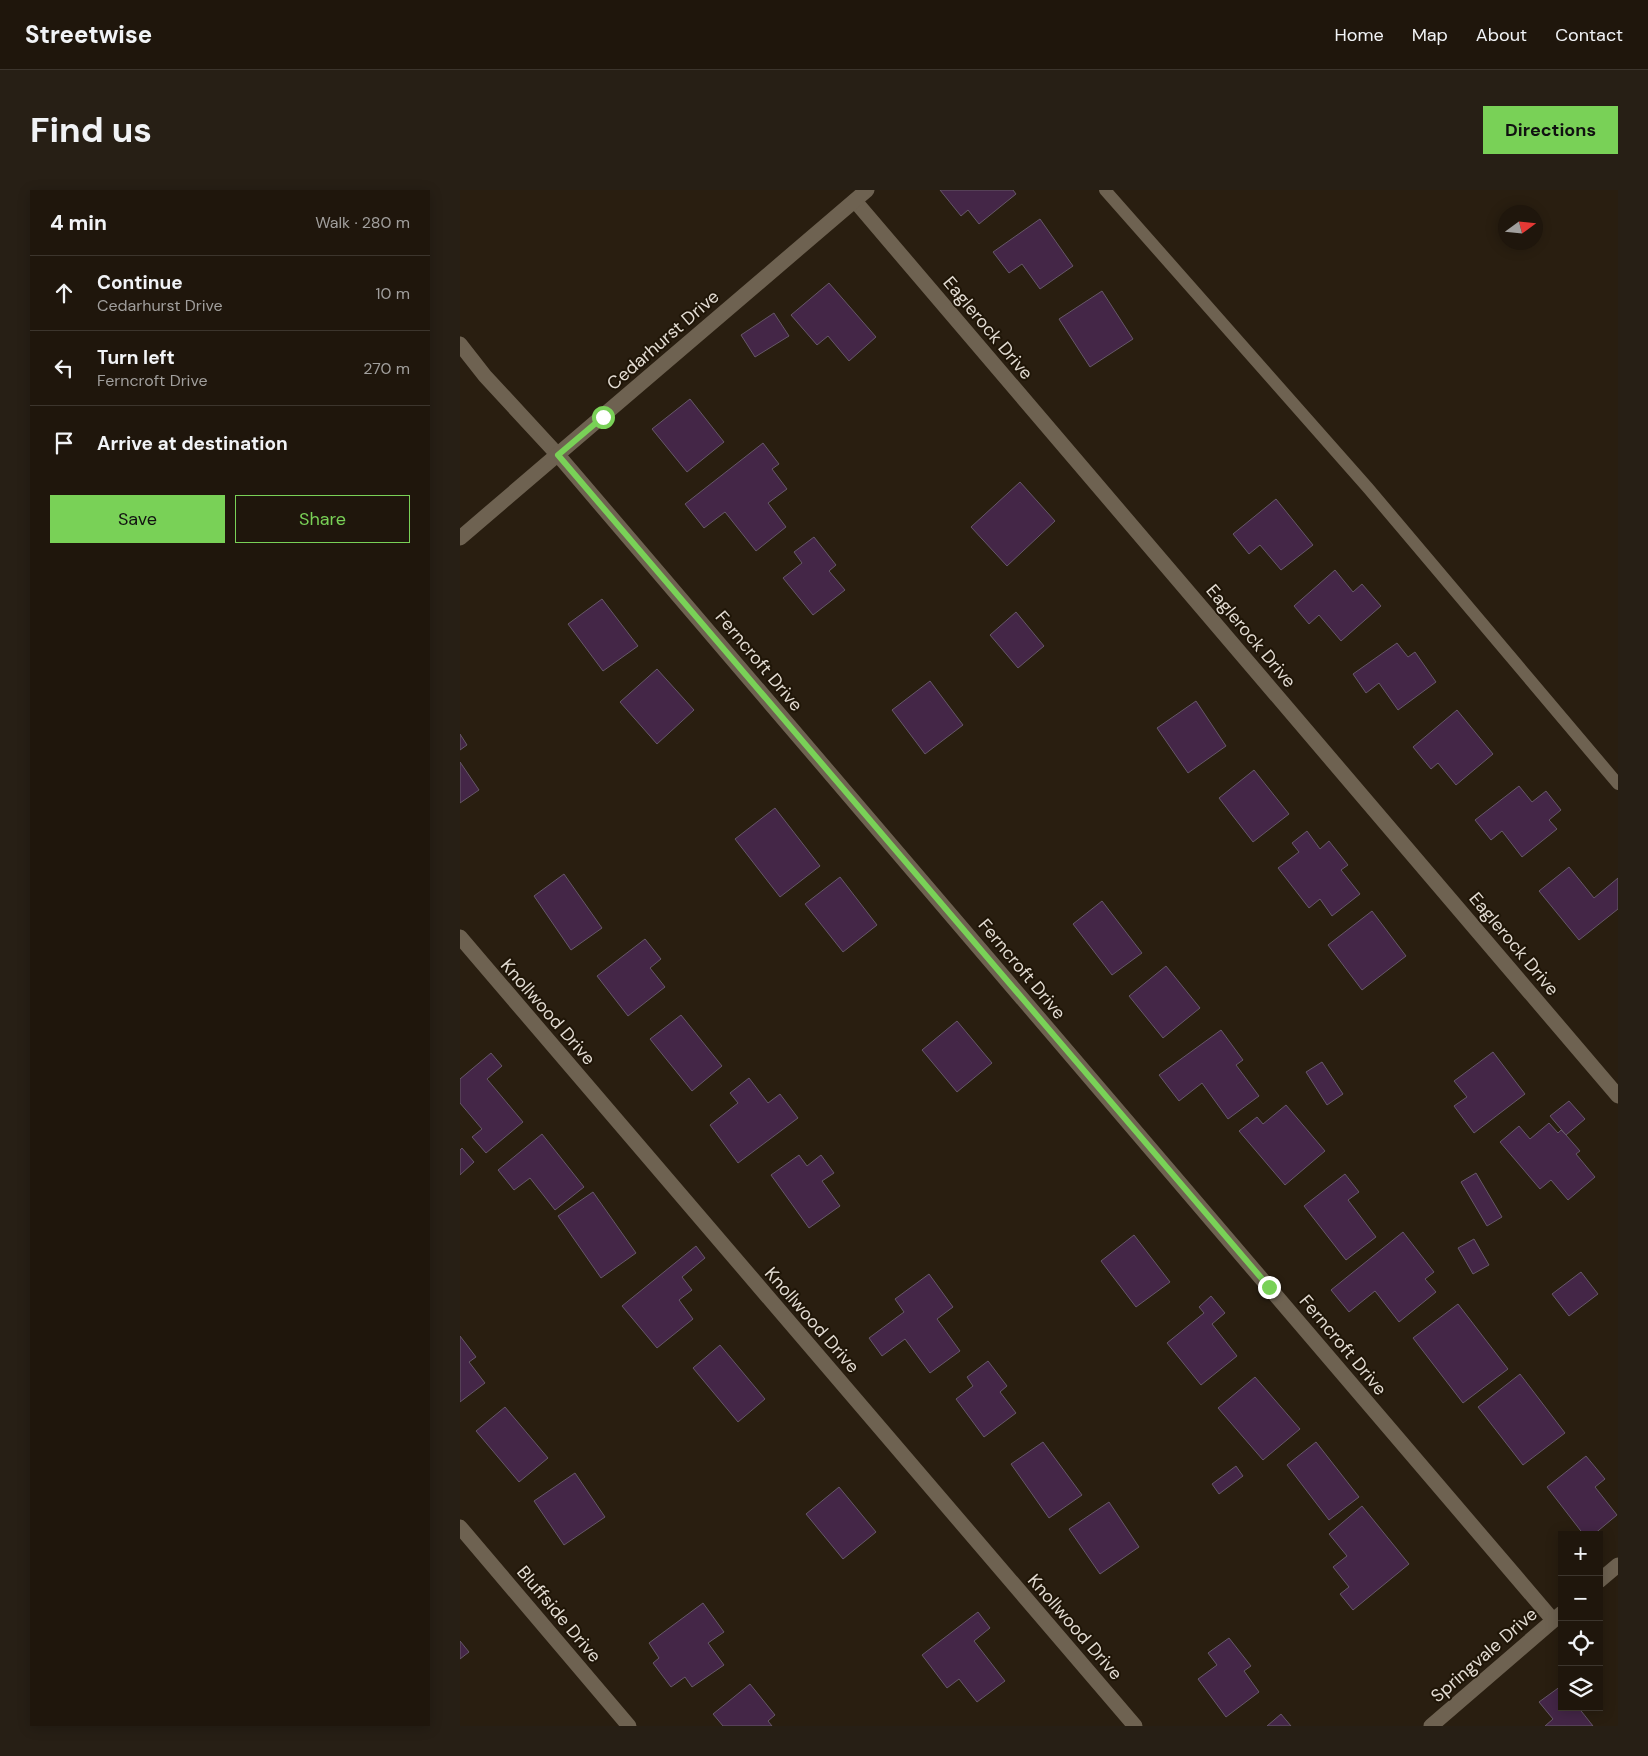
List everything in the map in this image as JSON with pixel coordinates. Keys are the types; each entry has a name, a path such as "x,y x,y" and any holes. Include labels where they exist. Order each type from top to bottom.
{"street":[{"name":"Cedarhurst Drive","path":"460,538 867,190"},
{"name":"Eaglerock Drive","path":"855,200 1618,1096"},
{"name":"Ferncroft Drive","path":"460,344 485,376 558,455 1557,1616"},
{"name":"Knollwood Drive","path":"460,938 1135,1726"},
{"name":"Bluffside Drive","path":"460,1527 629,1726"},
{"path":"1603,1578 1618,1565"},
{"name":"Springvale Drive","path":"1431,1726 1557,1616"}],"lane":[{"path":"1105,190 1368,488 1618,784"}],"building":[{"path":"940,190 1013,190 1016,194 979,224 968,210 961,216"},
{"path":"1040,219 1073,266 1040,289 1022,264 1009,273 993,252"},
{"path":"829,283 876,337 849,361 828,336 817,345 791,315"},
{"path":"1102,291 1133,339 1090,367 1059,319"},
{"path":"774,313 789,336 755,357 741,335"},
{"path":"690,399 724,442 687,472 652,429"},
{"path":"763,443 779,464 772,469 787,489 768,503 786,527 756,551 725,512 704,528 685,504"},
{"path":"1020,482 1055,521 1007,566 971,527"},
{"path":"1276,499 1313,545 1281,570 1260,545 1249,554 1233,534"},
{"path":"814,537 836,565 829,571 845,590 813,615 783,578 802,563 794,552"},
{"path":"1335,570 1353,592 1362,584 1381,606 1341,641 1319,615 1309,624 1294,606"},
{"path":"602,599 638,646 603,671 568,624"},
{"path":"1016,612 1044,646 1018,668 990,635"},
{"path":"1397,643 1408,657 1415,652 1436,682 1398,710 1379,683 1366,693 1353,674"},
{"path":"657,669 694,710 657,744 620,702"},
{"path":"930,681 963,725 925,754 892,710"},
{"path":"1196,701 1226,746 1188,773 1157,728"},
{"path":"1457,710 1493,754 1456,785 1438,763 1431,769 1413,747"},
{"path":"460,734 467,745 460,750"},
{"path":"460,762 479,790 460,803"},
{"path":"1254,770 1289,814 1253,842 1219,798"},
{"path":"1519,786 1532,802 1546,791 1561,810 1549,820 1557,829 1522,857 1502,831 1491,840 1475,820"},
{"path":"775,808 820,866 780,897 735,839"},
{"path":"1307,831 1320,849 1329,841 1348,865 1341,870 1360,894 1332,916 1320,899 1309,908 1278,868 1299,852 1292,843"},
{"path":"1569,867 1594,898 1618,878 1618,909 1579,940 1539,891"},
{"path":"564,874 602,928 571,950 534,896"},
{"path":"840,877 877,925 843,952 805,904"},
{"path":"1102,901 1142,953 1112,975 1073,924"},
{"path":"1372,911 1406,956 1362,990 1328,945"},
{"path":"645,939 661,959 650,968 665,987 628,1016 597,976"},
{"path":"1166,966 1200,1008 1163,1038 1129,996"},
{"path":"681,1015 722,1066 692,1091 650,1039"},
{"path":"957,1021 992,1063 957,1092 922,1050"},
{"path":"1221,1030 1243,1060 1236,1065 1259,1096 1228,1119 1202,1083 1179,1101 1159,1075"},
{"path":"1493,1052 1525,1094 1474,1133 1454,1106 1467,1097 1454,1081"},
{"path":"491,1053 502,1066 487,1079 523,1122 486,1153 472,1137 482,1129 460,1103 460,1079"},
{"path":"1322,1062 1343,1094 1327,1105 1306,1072"},
{"path":"749,1078 768,1103 780,1094 798,1118 738,1163 710,1125 738,1103 730,1093"},
{"path":"1569,1101 1585,1119 1566,1135 1550,1116"},
{"path":"1286,1105 1325,1151 1285,1185 1239,1131 1257,1117 1263,1124"},
{"path":"1549,1123 1558,1133 1561,1130 1580,1151 1576,1154 1595,1177 1568,1200 1551,1180 1540,1189 1500,1142 1519,1126 1530,1139"},
{"path":"542,1134 584,1187 555,1210 530,1178 514,1190 498,1170"},
{"path":"462,1148 474,1162 460,1175 460,1150"},
{"path":"799,1155 807,1166 821,1155 834,1173 822,1181 840,1206 809,1228 771,1175"},
{"path":"1476,1173 1502,1217 1487,1226 1461,1182"},
{"path":"1345,1174 1359,1192 1348,1200 1376,1237 1346,1260 1304,1206"},
{"path":"593,1192 636,1253 601,1278 558,1216"},
{"path":"1403,1232 1434,1272 1425,1279 1436,1292 1399,1322 1375,1291 1349,1312 1331,1290"},
{"path":"1134,1235 1170,1282 1136,1307 1101,1261"},
{"path":"1474,1239 1489,1265 1473,1274 1458,1248"},
{"path":"696,1246 705,1258 682,1277 692,1290 679,1300 693,1319 657,1348 622,1306"},
{"path":"1581,1272 1598,1294 1569,1316 1552,1294"},
{"path":"929,1274 953,1307 937,1319 960,1351 930,1373 905,1339 882,1356 869,1338 904,1312 895,1299"},
{"path":"1211,1296 1225,1313 1212,1324 1237,1356 1201,1385 1167,1343 1204,1313 1199,1307"},
{"path":"1458,1304 1508,1369 1463,1403 1413,1338"},
{"path":"460,1336 476,1357 469,1362 485,1383 460,1402"},
{"path":"720,1345 765,1399 738,1422 693,1368"},
{"path":"988,1361 1007,1386 1000,1392 1016,1413 984,1437 956,1399 973,1386 967,1377"},
{"path":"1520,1374 1565,1433 1523,1465 1478,1407"},
{"path":"1255,1377 1300,1429 1263,1460 1218,1408"},
{"path":"505,1407 548,1458 519,1482 476,1431"},
{"path":"1043,1442 1082,1495 1049,1518 1011,1464"},
{"path":"1316,1442 1359,1497 1329,1520 1287,1465"},
{"path":"1586,1456 1605,1479 1595,1487 1617,1515 1598,1531 1581,1531 1547,1487"},
{"path":"1236,1466 1243,1476 1219,1494 1212,1484"},
{"path":"575,1473 605,1517 564,1545 534,1501"},
{"path":"839,1487 876,1532 843,1559 806,1514"},
{"path":"1109,1502 1139,1547 1100,1574 1069,1529"},
{"path":"1362,1506 1409,1564 1353,1610 1340,1594 1349,1587 1333,1567 1347,1556 1329,1534"},
{"path":"703,1603 724,1632 708,1643 724,1665 692,1687 685,1677 671,1687 653,1663 659,1658 649,1643"},
{"path":"978,1612 990,1628 974,1641 1005,1681 977,1702 959,1679 947,1688 922,1655"},
{"path":"1229,1638 1251,1666 1244,1671 1259,1692 1226,1717 1198,1679 1217,1665 1208,1653"},
{"path":"460,1641 469,1652 460,1659"},
{"path":"750,1684 775,1715 768,1721 772,1726 723,1726 713,1714"},
{"path":"1558,1688 1558,1711 1581,1711 1593,1726 1545,1726 1553,1719 1539,1702"},
{"path":"1281,1714 1291,1726 1267,1726"}],"route":[{"path":"603,417 558,455 1269,1287"}]}
